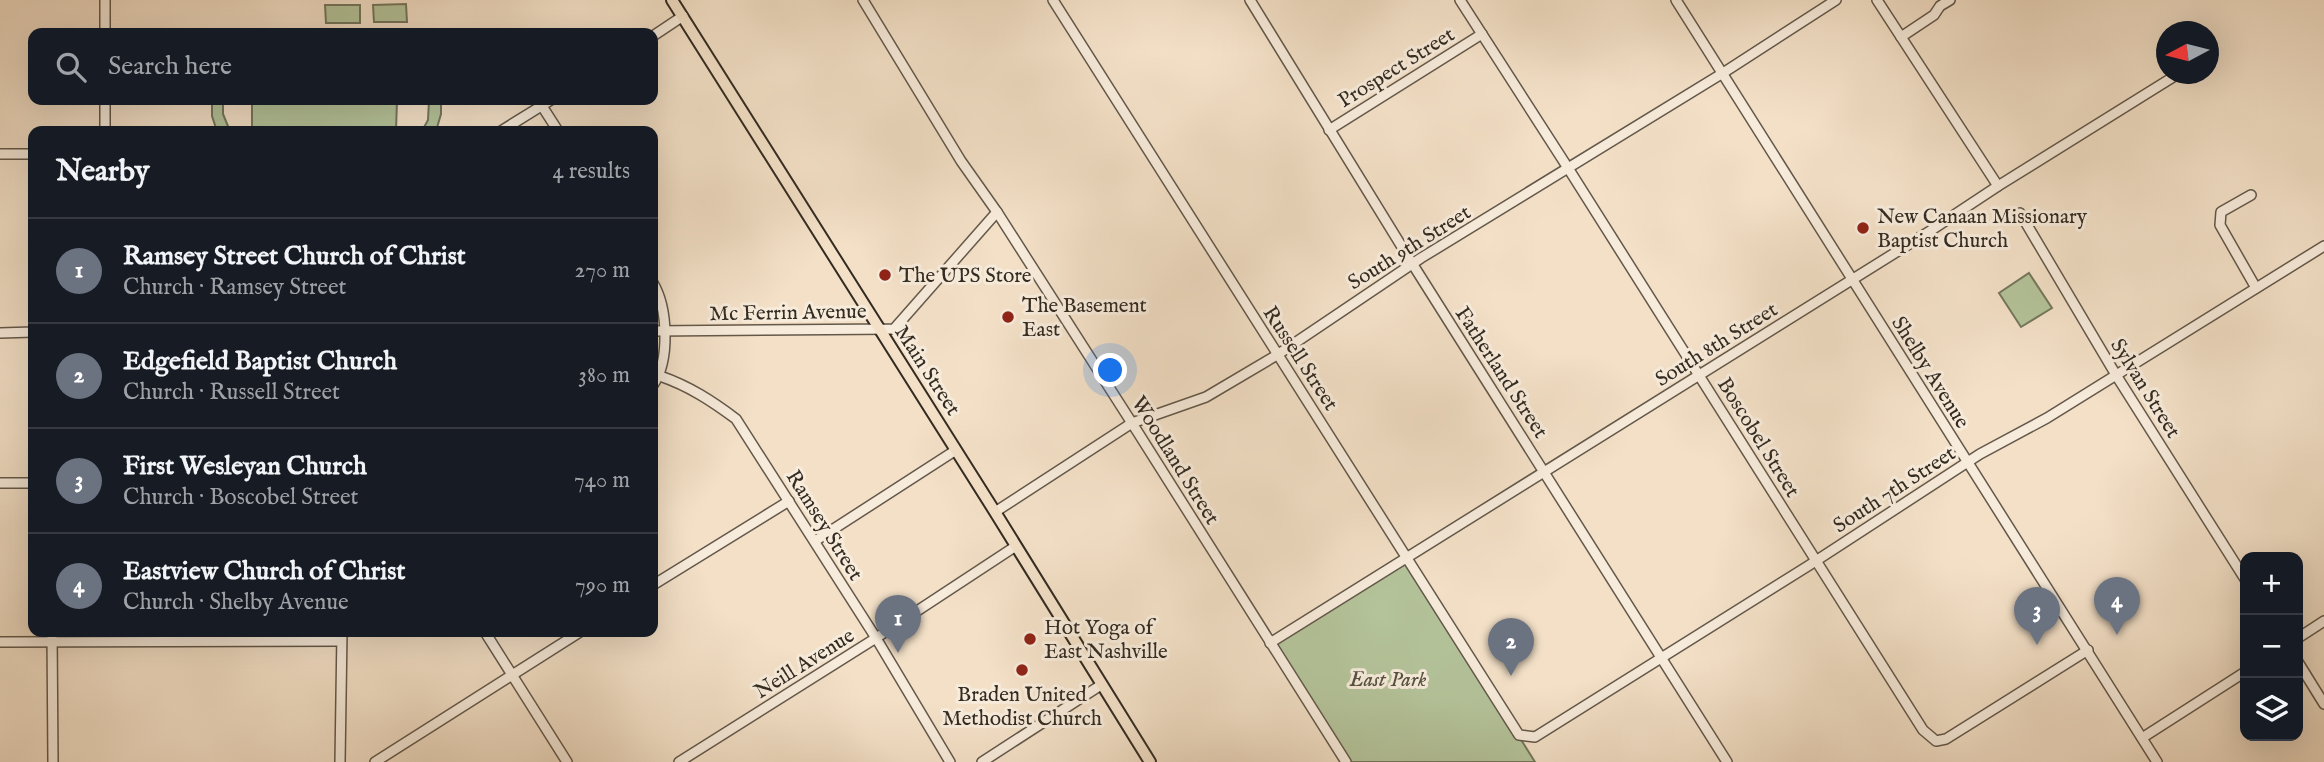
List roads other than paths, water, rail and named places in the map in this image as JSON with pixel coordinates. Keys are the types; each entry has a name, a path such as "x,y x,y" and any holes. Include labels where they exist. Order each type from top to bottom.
{"main road":[{"name":"Main Street","path":"672,0 1150,762"}],"street":[{"path":"105,0 105,28"},
{"name":"Woodland Street","path":"863,0 961,161 1132,423 1346,762"},
{"name":"Russell Street","path":"1054,0 1276,355 1519,735"},
{"name":"Fatherland Street","path":"1250,0 1413,265 1727,762"},
{"name":"Boscobel Street","path":"1460,0 1923,730 1936,741 1947,739 2088,650"},
{"name":"Shelby Avenue","path":"1675,0 2157,762"},
{"name":"South 9th Street","path":"995,512 1132,423 1206,397 1276,355 1421,258 1723,73 1836,0"},
{"path":"1877,0 1997,186"},
{"path":"1901,37 1934,15 1936,3 1950,0"},
{"path":"658,33 683,16"},
{"name":"Prospect Street","path":"1329,130 1482,34"},
{"name":"South 8th Street","path":"1270,643 2162,84"},
{"path":"105,105 105,126"},
{"path":"509,126 542,106 555,126"},
{"path":"0,154 28,154"},
{"path":"2250,195 2221,212 2219,218 2226,236 2256,288"},
{"name":"Mc Ferrin Avenue","path":"658,331 894,329 996,212"},
{"name":"Sylvan Street","path":"2020,213 2116,375 2240,571"},
{"name":"South 7th Street","path":"1519,735 1535,737 1968,463 2324,246"},
{"path":"658,291 661,296 664,331 663,359 658,379"},
{"path":"0,333 28,332"},
{"name":"Ramsey Street","path":"660,376 707,397 736,419 876,638 950,762"},
{"path":"815,541 956,450"},
{"path":"0,483 28,482"},
{"path":"658,582 789,500"},
{"name":"Neill Avenue","path":"679,762 1016,547"},
{"path":"2303,635 2324,621"},
{"path":"0,642 52,637 53,762"},
{"path":"340,762 341,637"},
{"path":"488,637 567,762"},
{"path":"375,762 572,637"},
{"path":"2303,670 2324,704"},
{"path":"2142,738 2240,675"},
{"path":"982,762 1101,685"}],"place":[{"name":"New Canaan Missionary Baptist Church","path":"1863,228"},
{"name":"The UPS Store","path":"885,275"},
{"name":"The Basement East","path":"1008,317"},
{"name":"Eastview Church of Christ","path":"2117,635"},
{"name":"Hot Yoga of East Nashville","path":"1030,639"},
{"name":"First Wesleyan Church","path":"2037,645"},
{"name":"Ramsey Street Church of Christ","path":"898,653"},
{"name":"Braden United Methodist Church","path":"1022,670"},
{"name":"Edgefield Baptist Church","path":"1511,676"}],"park label":[{"name":"East Park","path":"1388,679"}]}
